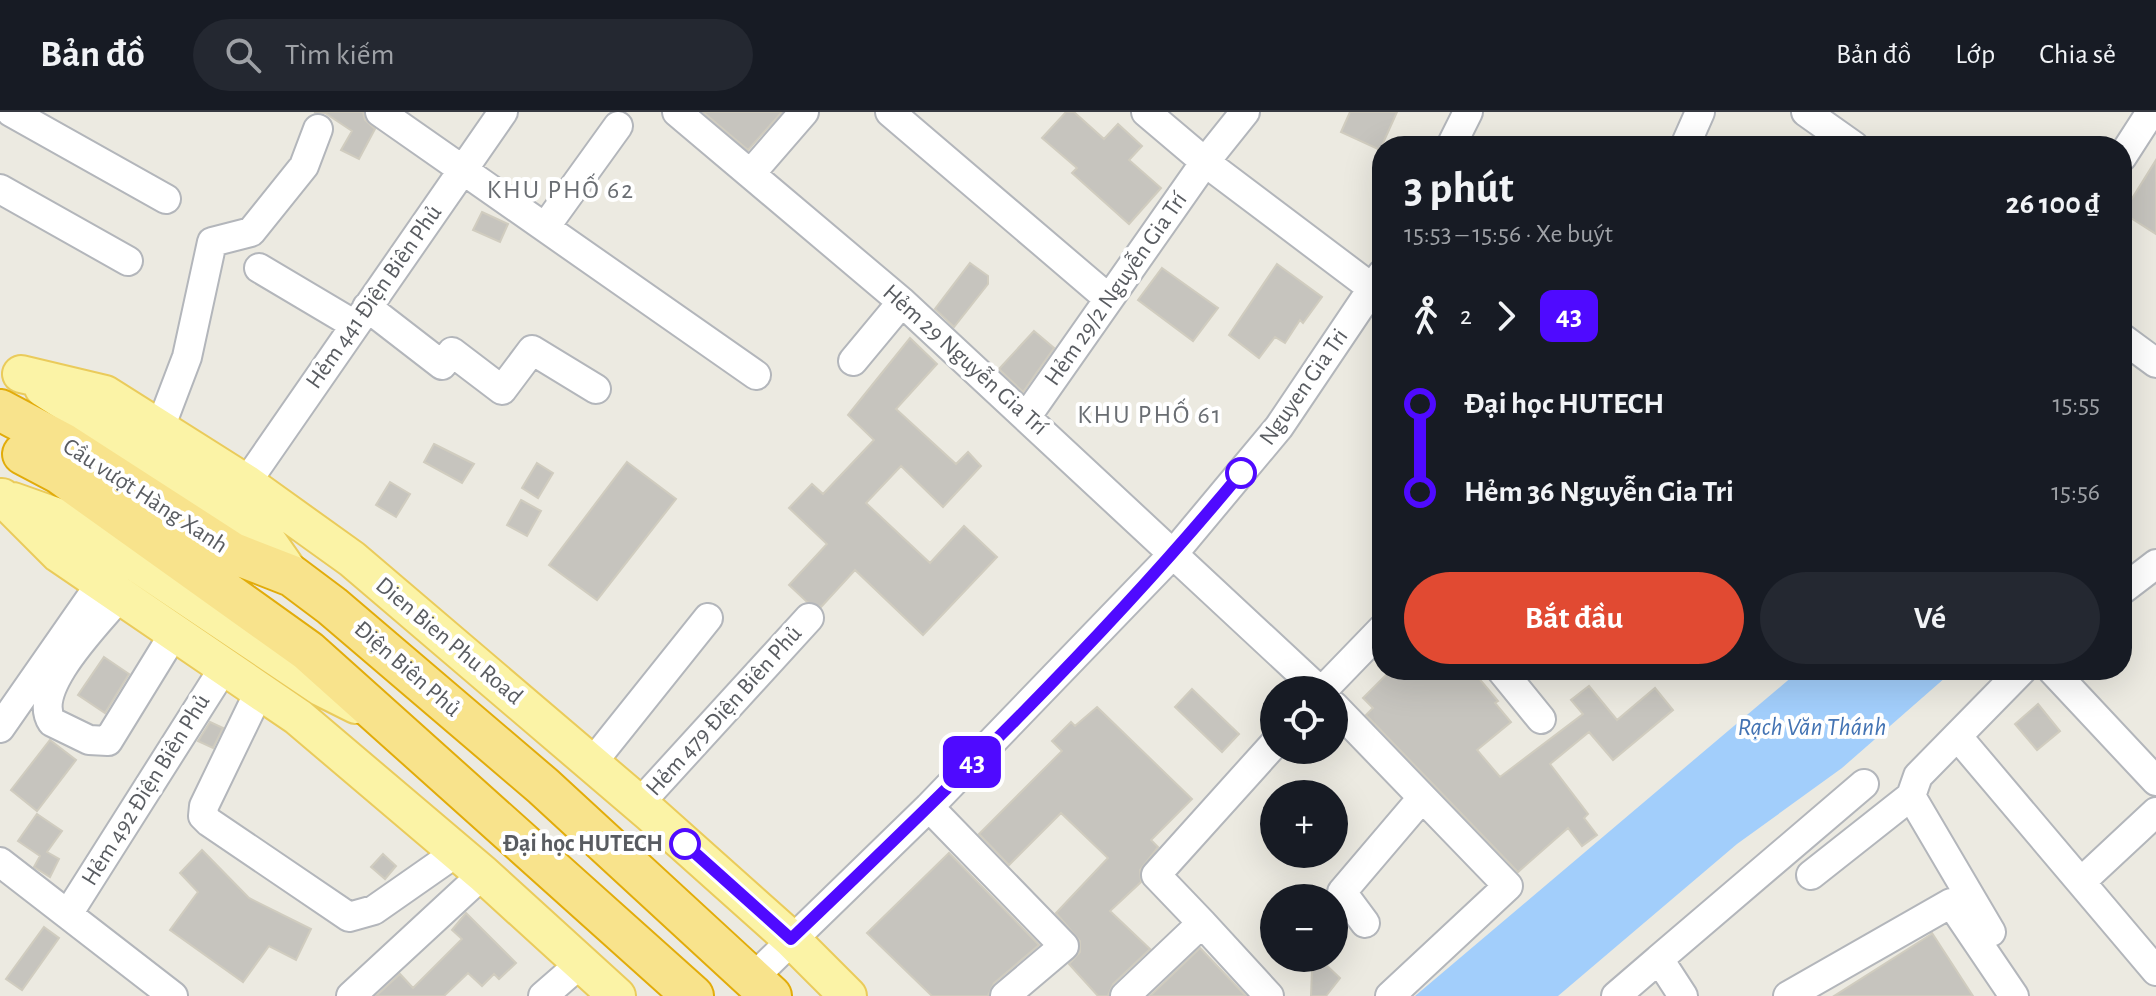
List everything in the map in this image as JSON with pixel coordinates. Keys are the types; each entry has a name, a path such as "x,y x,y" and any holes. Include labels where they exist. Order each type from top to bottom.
{"highway":[{"name":"Cầu vượt Hàng Xanh","path":"0,410 91,460 224,568 257,614 308,651 379,716"},
{"name":"Cầu vượt Hàng Xanh","path":"0,441 224,568 292,576"},
{"name":"Điện Biên Phủ","path":"292,576 356,624 543,786 762,987"},
{"path":"379,716 693,996"}],"main road":[{"name":"Dien Bien Phu Road","path":"10,369 105,394 246,483 352,559 639,804 791,939 848,996"},
{"name":"Điện Biên Phủ","path":"10,369 209,494 262,533 292,576"},
{"path":"1,498 59,554 298,717 470,863 617,996"},
{"path":"1,498 78,524 322,688 379,716"}],"street":[{"path":"11,112 166,199"},
{"path":"380,112 756,375"},
{"name":"Hẻm 441 Điện Biên Phủ","path":"246,483 503,112"},
{"name":"Hẻm 29 Nguyễn Gia Trí","path":"677,112 752,172 902,302 1306,676"},
{"path":"752,172 804,112"},
{"path":"890,112 1109,299"},
{"path":"1146,112 1205,162 1372,278"},
{"name":"Hẻm 29/2 Nguyễn Gia Trí","path":"1027,416 1205,162 1245,112"},
{"path":"1456,136 1468,112"},
{"path":"1689,136 1700,112"},
{"path":"1806,112 1840,136"},
{"path":"2132,141 2151,112"},
{"path":"546,226 616,117"},
{"path":"160,428 187,357 212,242 251,232 304,166 318,129"},
{"path":"0,189 128,261"},
{"path":"259,268 361,316 442,365 452,352 502,390 532,350 596,389"},
{"name":"Nguyen Gia Tri","path":"762,987 791,939 929,807 1173,554 1279,427 1372,288"},
{"path":"853,361 902,302"},
{"path":"2132,345 2156,363"},
{"path":"2132,582 2156,564"},
{"path":"110,590 52,685 46,706 52,722 89,740 108,741 175,632"},
{"path":"0,728 110,590"},
{"path":"592,763 708,618"},
{"name":"Hẻm 479 Điện Biên Phủ","path":"639,804 809,618"},
{"path":"1335,676 1372,639"},
{"name":"Hẻm 492 Điện Biên Phủ","path":"68,914 225,666"},
{"path":"1509,680 1541,719"},
{"path":"1811,875 1911,796 1918,776 2012,680"},
{"path":"2061,680 2156,781"},
{"path":"260,690 204,806 203,816 209,822 349,917 374,910 470,863"},
{"path":"1348,721 1508,886 1390,996"},
{"path":"1958,737 2156,971"},
{"path":"1260,760 1156,875 1269,996"},
{"path":"1616,996 1864,784"},
{"path":"1911,796 2033,996"},
{"path":"1365,923 1342,892 1422,798"},
{"path":"929,807 1064,946 1005,996"},
{"path":"2082,881 2156,812"},
{"path":"0,862 173,996"},
{"path":"351,996 470,863"},
{"path":"1788,996 1951,903 2014,996"},
{"path":"1125,996 1202,923"},
{"path":"1659,959 1683,996"},
{"path":"543,996 583,965"},
{"path":"563,996 583,965"}],"water":[{"name":"Rạch Văn Thánh","path":"1788,680 1943,680 1842,768 1737,844 1558,996 1415,996"}],"building":[{"path":"314,112 363,112 365,120 375,129 359,159 341,150 352,131 325,113"},
{"path":"703,112 782,112 748,150"},
{"path":"1066,112 1074,112 1104,139 1118,124 1142,146 1129,160 1161,188 1129,224 1072,173 1077,168 1042,138"},
{"path":"1350,112 1397,112 1386,136 1372,136 1372,146 1341,132"},
{"path":"2156,160 2156,234 2132,219 2132,199"},
{"path":"482,212 508,224 500,242 473,230"},
{"path":"970,263 988,276 988,284 954,327 935,309"},
{"path":"1277,264 1322,297 1303,323 1300,320 1285,343 1275,337 1259,358 1229,335"},
{"path":"1162,268 1218,308 1193,341 1138,300"},
{"path":"1034,331 1054,348 1023,392 999,369"},
{"path":"910,338 937,364 896,409 956,464 968,452 981,466 943,507 901,466 866,503 930,563 964,526 997,557 923,635 855,570 821,607 807,602 789,585 827,544 789,508 812,484 823,494 874,440 848,415"},
{"path":"434,444 474,464 462,483 424,462"},
{"path":"627,462 676,499 597,600 549,565"},
{"path":"537,463 553,473 538,498 522,488"},
{"path":"390,482 410,494 396,517 376,505"},
{"path":"521,500 541,511 527,536 507,525"},
{"path":"104,657 129,674 105,713 78,695"},
{"path":"1381,680 1480,680 1511,722 1477,750 1500,777 1583,714 1571,700 1589,686 1617,720 1655,688 1673,710 1613,760 1589,732 1550,764 1588,814 1584,818 1597,835 1582,846 1568,828 1518,872 1366,715 1373,708 1363,698"},
{"path":"1192,689 1239,734 1222,752 1175,707"},
{"path":"2038,704 2060,731 2037,750 2015,724"},
{"path":"1097,707 1192,799 1151,840 1158,847 1140,870 1141,882 1110,911 1150,949 1113,984 1108,996 1098,996 1069,964 1080,952 1080,941 1056,913 1108,858 1061,813 1009,865 979,834 1062,751 1052,741 1071,722 1075,726"},
{"path":"210,722 223,728 213,748 198,741"},
{"path":"50,740 76,760 37,811 11,790"},
{"path":"37,814 62,831 47,852 59,859 50,877 34,867 40,856 18,841"},
{"path":"202,850 249,898 311,929 296,960 269,946 243,982 170,930 198,892 180,873"},
{"path":"949,853 1039,945 994,983 988,996 932,996 867,933"},
{"path":"383,854 396,866 385,879 371,867"},
{"path":"466,913 516,963 499,979 494,974 482,986 468,973 444,996 376,996 400,974 413,988 462,939 452,930"},
{"path":"44,927 59,938 22,990 6,979"},
{"path":"1932,933 1973,996 1834,996 1930,935"},
{"path":"1200,948 1246,996 1150,996"},
{"path":"1312,972 1334,972 1340,978 1326,996 1311,996"}],"bus line":[{"name":"43","path":"685,844 791,939 929,807 1173,554 1241,473"}],"place":[{"name":"Đại học HUTECH","path":"685,844"}],"district":[{"name":"KHU PHỐ 62","path":"561,190"},
{"name":"KHU PHỐ 61","path":"1150,415"}]}
